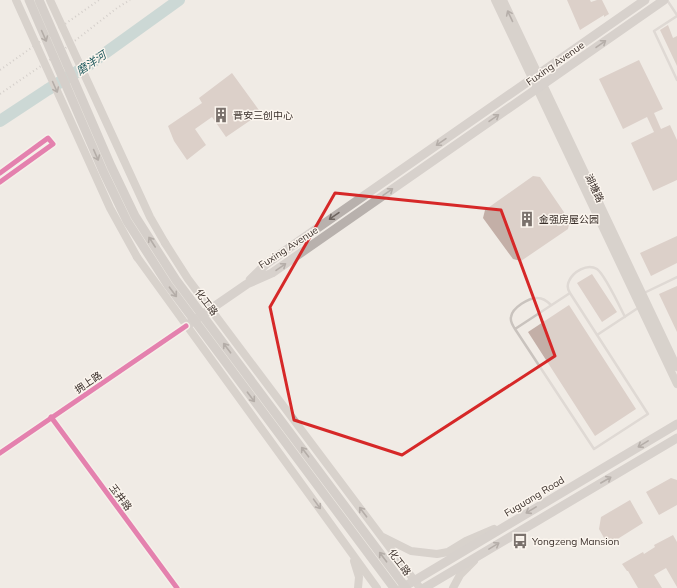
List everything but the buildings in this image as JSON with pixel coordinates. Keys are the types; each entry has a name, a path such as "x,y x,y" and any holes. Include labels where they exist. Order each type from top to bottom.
{"highway":[{"name":"化工路","path":"28,0 103,171 127,220 168,286 394,588"},
{"name":"化工路","path":"39,0 111,166 135,216 176,280 406,588"}],"main road":[{"path":"16,0 110,208 137,257 343,539 377,588"},
{"path":"50,0 150,217 164,243 188,279 420,588"},
{"name":"湖塘路","path":"495,0 540,87 677,367"},
{"name":"湖塘路","path":"503,0 535,77"},
{"name":"Fuxing Avenue","path":"246,284 266,264 645,0"},
{"name":"Fuxing Avenue","path":"246,284 272,273 666,0"},
{"name":"湖塘路","path":"540,87 640,307 677,384"},
{"path":"186,326 246,284"},
{"name":"Fuguang Road","path":"402,588 677,424"},
{"path":"424,588 677,438"},
{"path":"380,535 411,551 437,554 448,552 466,541 512,522"},
{"path":"343,539 356,565 359,577 358,588"},
{"path":"453,588 460,575 480,554"}],"street":[{"path":"0,172 48,138 53,144 0,182"},
{"name":"拥上路","path":"0,453 186,326"},
{"name":"玉井路","path":"51,417 177,588"}],"lane":[{"path":"666,0 677,15 654,31 677,80"},
{"path":"552,305 542,299 537,298 528,300 512,312 511,320 515,329 594,449 648,414 570,294 568,286 571,278 585,267 596,268 617,300 625,317"},
{"path":"642,294 677,277"},
{"path":"515,329 570,294"},
{"path":"597,336 640,307"}],"highlighted area":[{"path":"335,193 501,210 555,356 402,455 294,420 270,307"}],"waterway":[{"name":"磨洋河","path":"0,121 90,64 179,0"}],"railway":[{"path":"0,70 99,0"},
{"path":"0,94 54,57 117,8 130,0"}],"cycle path":[{"path":"0,173 48,138 53,144 0,182"},
{"path":"0,453 186,326"},
{"path":"51,417 177,588"}],"place":[{"name":"晋安三创中心","path":"221,115"},
{"name":"金强房屋公园","path":"527,219"},
{"name":"Yongzeng Mansion","path":"520,541"}]}
